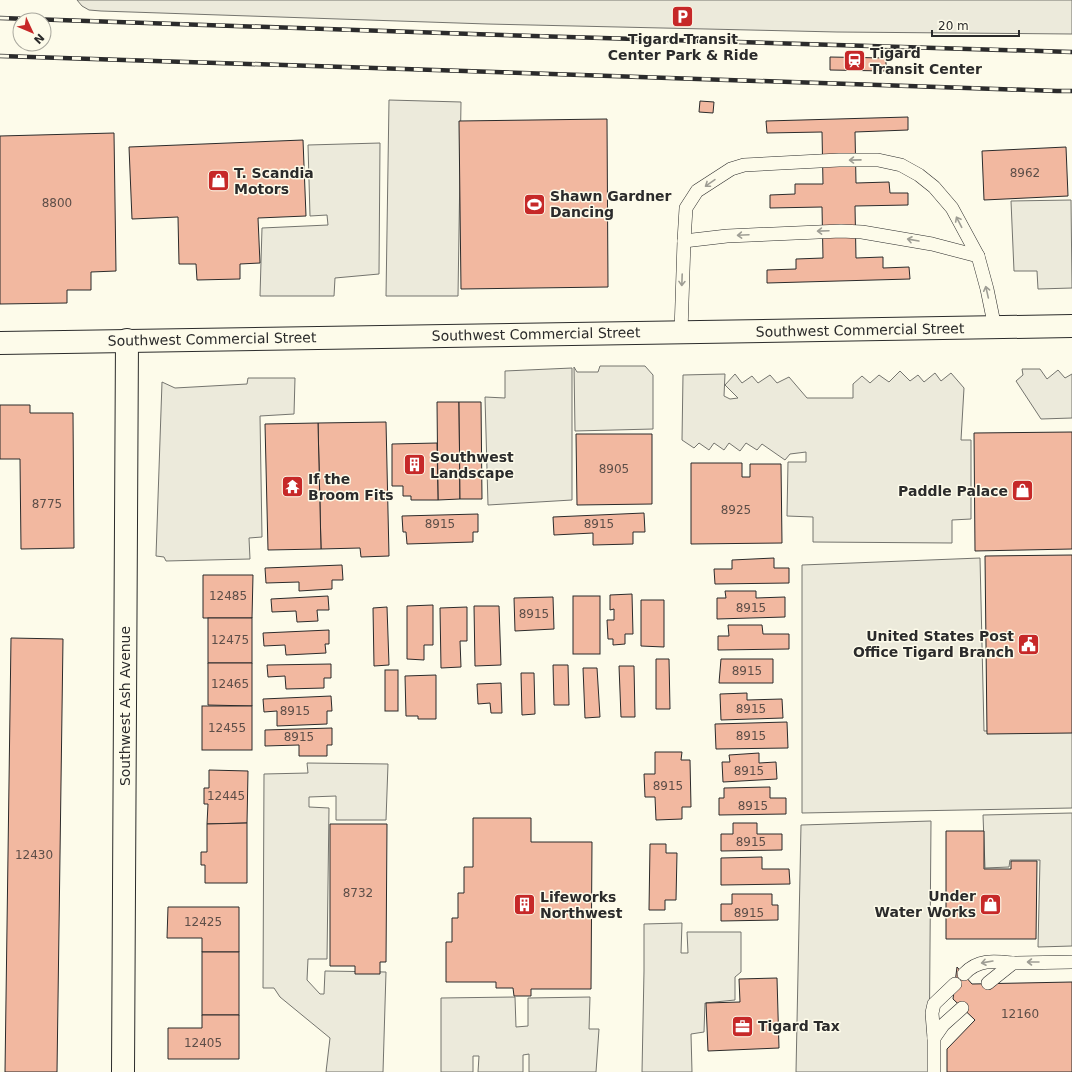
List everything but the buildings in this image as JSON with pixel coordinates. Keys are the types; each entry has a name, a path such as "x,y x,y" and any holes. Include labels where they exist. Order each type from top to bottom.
{"street":[{"name":"Southwest Commercial Street","path":"0,343 1072,326"},
{"name":"Southwest Ash Avenue","path":"123,1072 127,340"}],"lane":[{"path":"681,332 686,208 697,191 731,169 744,165 839,160 878,160 901,165 919,175 934,187 952,208 978,256 987,288 995,328"},
{"path":"684,241 727,236 841,231 862,232 932,244 978,256"},
{"path":"934,1072 932,1013 934,1004 969,969 977,964 990,961 1072,962"},
{"path":"988,983 1013,962"},
{"path":"934,1038 943,1025 962,1008"}],"shaded area":[{"name":"Tigard Transit Center Park & Ride","path":"77,0 1072,0 1072,34 837,32 487,24 101,11 89,10 82,6"},
{"path":"389,100 461,102 458,296 386,296"},
{"path":"380,143 379,274 335,278 334,296 260,296 262,228 328,225 327,215 310,216 308,145"},
{"path":"1071,200 1072,288 1038,289 1037,271 1014,271 1011,201"},
{"path":"600,366 645,366 653,375 653,429 575,431 574,367 577,372 598,372"},
{"path":"572,368 572,500 488,505 485,397 505,398 505,371"},
{"path":"1022,369 1040,369 1047,379 1058,370 1065,378 1072,374 1072,418 1041,419 1016,381 1023,375"},
{"path":"900,371 910,381 918,375 924,382 935,373 941,381 951,373 964,388 961,440 971,440 971,519 952,520 952,543 813,542 813,517 787,516 788,462 806,462 806,452 790,454 785,460 762,444 757,450 746,443 740,451 729,443 724,450 714,443 709,450 699,443 694,448 682,440 683,375 725,374 724,396 730,399 738,398 725,385 735,374 742,383 752,376 758,383 770,375 777,383 789,377 807,398 853,398 853,384 862,376 870,383 879,375 889,382"},
{"path":"248,378 295,378 294,414 260,416 262,537 249,538 250,559 166,561 164,557 156,556 162,382 175,388 247,384"},
{"path":"980,558 984,731 1072,730 1072,808 802,813 802,565"},
{"path":"307,763 388,764 386,820 336,820 336,796 309,797 309,807 329,808 327,959 308,959 307,980 320,994 324,994 325,971 386,972 383,1072 326,1072 330,1038 280,997 274,988 263,988 264,774 308,773"},
{"path":"1072,813 1072,946 1038,947 1040,860 1010,860 1009,867 985,868 983,815"},
{"path":"931,821 929,1072 796,1072 801,825"},
{"path":"682,923 681,953 688,953 687,932 741,932 741,972 735,977 735,1000 705,1003 704,1032 691,1034 692,1072 642,1072 644,924"},
{"path":"515,997 516,1027 528,1026 528,998 590,997 589,1029 599,1029 596,1072 529,1072 529,1054 523,1055 523,1072 478,1072 479,1056 473,1056 473,1072 441,1072 441,998"}],"railway":[{"path":"0,18 1072,52"},
{"path":"0,56 1072,91"}],"place":[{"name":"Tigard Transit Center Park & Ride","path":"683,17"},
{"name":"Tigard Transit Center","path":"854,61"},
{"name":"T. Scandia Motors","path":"218,181"},
{"name":"Shawn Gardner Dancing","path":"534,204"},
{"name":"Southwest Landscape","path":"415,465"},
{"name":"If the Broom Fits","path":"293,487"},
{"name":"Paddle Palace","path":"1023,491"},
{"name":"United States Post Office Tigard Branch","path":"1029,644"},
{"name":"Under Water Works","path":"991,904"},
{"name":"Lifeworks Northwest","path":"525,905"},
{"name":"Tigard Tax","path":"743,1026"}]}
